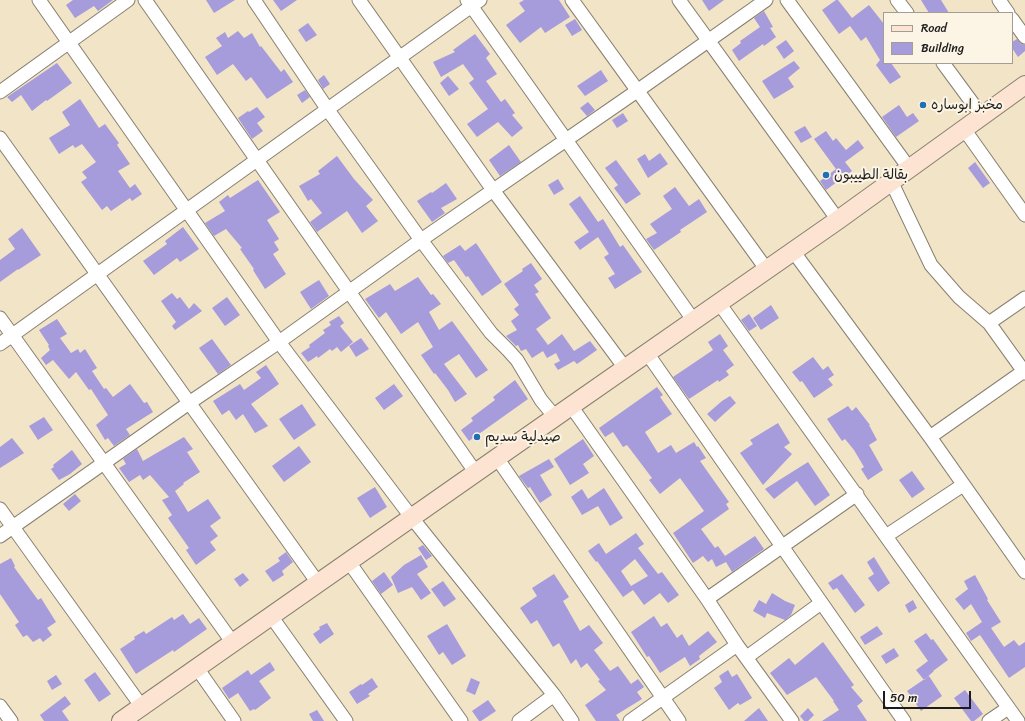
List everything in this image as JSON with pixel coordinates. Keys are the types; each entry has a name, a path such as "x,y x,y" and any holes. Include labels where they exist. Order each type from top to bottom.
{"main road":[{"path":"123,720 624,368 767,270 1025,86"}],"street":[{"path":"40,0 279,342 412,518 554,696 572,721"},
{"path":"0,92 128,0"},
{"path":"144,0 476,473"},
{"path":"254,0 328,110 421,240 491,333 517,360 541,400 555,417"},
{"path":"359,0 493,190 624,368"},
{"path":"572,0 767,270"},
{"path":"679,0 838,220"},
{"path":"0,536 766,0"},
{"path":"787,0 909,168"},
{"path":"897,0 906,12"},
{"path":"999,0 1007,12"},
{"path":"0,344 328,110 472,2 565,140 694,321"},
{"path":"1013,19 1025,37"},
{"path":"944,64 982,116"},
{"path":"964,129 1025,215"},
{"path":"0,138 318,583"},
{"path":"891,181 931,265 959,297 989,323 1024,372 930,437"},
{"path":"793,251 930,437 1025,572"},
{"path":"989,323 1025,298"},
{"path":"719,303 1018,721"},
{"path":"0,318 233,643"},
{"path":"647,353 904,721"},
{"path":"571,406 707,599 737,645 792,721"},
{"path":"497,458 679,721"},
{"path":"886,536 963,484"},
{"path":"707,599 856,494"},
{"path":"0,509 142,707"},
{"path":"349,562 461,721"},
{"path":"747,657 821,603"},
{"path":"271,616 346,721"},
{"path":"630,721 737,645"},
{"path":"198,668 234,721"},
{"path":"519,721 554,696"},
{"path":"0,706 11,721"},
{"path":"989,721 1008,708"}],"building":[{"path":"73,0 113,0 98,11 94,6 75,18 66,5"},
{"path":"206,0 235,0 214,13"},
{"path":"273,0 297,0 281,11"},
{"path":"524,0 559,0 570,17 545,33 541,27 520,43 506,25 525,11 519,3"},
{"path":"702,0 724,0 709,11"},
{"path":"838,0 852,18 869,5 883,23 883,64 892,64 901,77 890,84 876,65 880,60 866,37 861,41 850,26 839,34 822,10"},
{"path":"921,0 941,0 948,12 928,12"},
{"path":"764,11 773,27 770,28 776,37 764,46 763,44 739,61 732,50 741,43 740,41 760,27 754,18"},
{"path":"575,19 582,30 572,36 565,25"},
{"path":"308,23 317,35 306,42 298,30"},
{"path":"238,31 244,38 252,33 260,47 261,46 281,72 284,69 293,82 267,99 251,77 246,81 233,64 217,75 205,57 222,46 216,38 225,32 228,38"},
{"path":"475,34 490,54 486,58 497,74 486,81 501,102 505,99 515,113 512,115 523,128 512,137 498,122 477,137 467,124 488,109 469,83 474,79 463,64 441,77 433,62 455,52 453,50"},
{"path":"1017,39 1021,44 1025,45 1025,51 1018,57 1013,50 1013,41"},
{"path":"786,40 794,51 784,59 776,47"},
{"path":"794,61 800,68 788,78 794,87 774,99 762,81"},
{"path":"57,63 72,83 47,101 46,100 32,111 21,95 12,102 7,97"},
{"path":"601,70 608,81 585,96 577,86"},
{"path":"324,75 330,84 323,89 318,80"},
{"path":"448,76 459,89 449,96 440,83"},
{"path":"305,90 310,97 302,103 297,95"},
{"path":"80,99 99,128 105,124 119,143 117,145 130,164 118,171 130,188 135,184 142,194 132,201 130,198 111,211 107,206 102,210 81,182 87,178 82,172 96,162 82,144 75,148 73,145 59,154 49,138 70,125 62,112"},
{"path":"588,102 595,110 587,116 580,108"},
{"path":"899,105 907,117 913,113 919,121 896,137 882,117"},
{"path":"257,107 265,117 257,123 263,131 252,139 238,118"},
{"path":"623,113 628,121 617,128 612,120"},
{"path":"805,126 812,137 801,143 794,132"},
{"path":"826,131 833,141 836,138 846,150 858,140 864,148 845,162 852,171 826,190 820,181 836,169 814,139"},
{"path":"509,145 521,162 500,176 489,160"},
{"path":"660,153 668,164 648,178 637,159 645,154 649,161"},
{"path":"337,156 354,179 373,200 366,206 378,221 362,233 347,211 317,232 310,222 322,213 311,199 308,201 299,186 320,174 318,171"},
{"path":"616,160 641,194 626,204 614,188 618,185 605,168"},
{"path":"975,162 990,183 983,188 968,168"},
{"path":"558,179 564,189 554,195 548,185"},
{"path":"258,180 280,212 267,220 279,239 274,242 279,250 273,254 286,274 265,289 253,270 254,269 240,249 242,248 226,229 214,236 205,223 225,211 219,202 228,195 230,198"},
{"path":"446,183 457,199 441,208 445,213 432,222 417,201"},
{"path":"675,187 689,206 699,199 707,212 654,250 646,239 657,233 650,224 672,209 663,196"},
{"path":"580,196 598,222 603,219 620,247 623,245 642,272 615,289 608,278 615,274 604,257 609,254 598,237 580,250 574,242 589,232 569,204"},
{"path":"183,227 199,249 180,262 177,258 154,275 143,261 167,244 165,241"},
{"path":"22,228 41,255 0,282 0,260 15,249 8,239"},
{"path":"476,243 502,282 482,296 468,276 466,277 454,260 448,263 443,256 460,245 465,251"},
{"path":"531,263 542,279 534,285 539,292 535,294 551,318 536,329 548,345 562,334 574,351 590,341 597,350 577,364 574,361 558,370 554,364 560,361 556,353 547,358 543,351 532,358 526,349 521,351 518,345 516,346 506,336 517,330 511,321 519,315 514,309 519,305 504,284 523,271 522,269"},
{"path":"418,277 431,295 433,294 441,304 429,312 439,330 452,321 488,370 476,378 459,354 444,364 467,394 455,402 448,390 435,373 434,374 421,355 433,347 418,322 401,334 386,312 379,318 365,299 390,284 395,291"},
{"path":"319,280 329,296 311,309 300,292"},
{"path":"172,293 177,299 180,297 189,309 194,303 202,311 175,330 172,326 176,322 161,301"},
{"path":"227,297 240,315 225,326 212,308"},
{"path":"771,305 779,318 761,330 753,318"},
{"path":"749,314 757,326 749,331 741,320"},
{"path":"339,316 344,323 340,326 353,342 341,352 337,347 332,351 330,349 318,358 317,356 308,362 301,353 325,333 323,330 331,325 329,322"},
{"path":"57,319 67,334 60,338 71,353 78,349 80,353 85,349 97,368 92,371 104,389 106,388 113,397 130,384 144,403 147,402 153,412 126,429 130,435 114,446 108,438 105,440 96,425 108,415 91,389 89,390 76,372 69,379 53,360 46,365 41,358 50,350 49,345 39,330"},
{"path":"720,334 728,346 723,350 734,365 726,371 729,375 719,382 718,380 689,399 673,377 713,350 708,342"},
{"path":"361,338 369,349 356,357 349,346"},
{"path":"212,339 231,365 218,374 199,348"},
{"path":"813,357 823,370 828,366 834,375 828,379 833,385 814,398 802,381 800,382 792,372"},
{"path":"266,365 279,384 251,404 268,426 255,433 243,414 236,420 229,410 222,415 213,401 240,384 244,390 261,378 256,372"},
{"path":"515,380 528,399 469,441 461,430 473,421 471,418 495,400 493,397"},
{"path":"394,384 403,396 384,410 375,398"},
{"path":"657,387 663,395 660,397 672,414 645,432 658,453 671,445 676,453 694,442 706,458 700,461 729,502 726,504 729,509 701,529 715,548 718,546 725,556 755,536 764,549 732,572 726,562 716,567 712,559 708,562 703,556 693,563 673,533 704,511 680,478 660,494 649,480 652,478 627,445 623,447 613,432 605,437 599,428"},
{"path":"730,396 736,403 715,422 707,414"},
{"path":"302,404 316,425 294,440 279,419"},
{"path":"848,406 852,411 856,407 870,425 877,440 869,445 883,470 868,480 861,469 864,467 854,450 845,439 842,441 827,419"},
{"path":"44,417 53,430 38,440 29,426"},
{"path":"778,423 790,443 784,447 792,454 763,485 740,453 753,444 750,440"},
{"path":"184,437 193,449 187,452 200,472 183,483 184,484 175,491 188,512 208,499 221,518 210,526 218,536 210,542 216,550 196,565 186,550 189,548 168,518 172,515 162,500 169,497 150,475 143,480 140,475 129,482 119,468 126,464 123,459 137,449 143,461"},
{"path":"12,438 24,453 0,468 0,447"},
{"path":"583,439 594,456 583,464 589,473 570,485 554,459"},
{"path":"299,446 311,462 284,482 272,466"},
{"path":"72,450 82,464 70,474 59,480 51,469 54,467 53,465"},
{"path":"549,459 554,467 540,475 552,495 540,503 530,487 528,488 519,476"},
{"path":"808,462 830,495 815,506 797,481 774,499 765,489"},
{"path":"912,471 925,489 912,498 899,480"},
{"path":"375,487 387,507 370,518 357,498"},
{"path":"604,488 623,518 610,526 598,506 582,515 571,497 582,489 588,499"},
{"path":"75,494 81,501 69,511 63,504"},
{"path":"636,533 644,544 638,548 658,574 662,572 679,595 668,603 660,593 644,605 633,590 623,597 588,551 599,543 606,554","holes":["635,559 648,576 631,586 621,571"]},
{"path":"423,545 432,556 426,560 418,548"},
{"path":"286,552 293,562 282,571 284,575 273,582 265,571 280,561 278,558"},
{"path":"421,555 428,567 417,574 431,593 421,600 412,587 398,593 391,577 404,565"},
{"path":"874,557 890,583 878,592 868,578 874,574 867,562"},
{"path":"11,558 15,566 14,567 38,600 41,598 56,622 47,628 52,635 43,642 40,638 33,642 27,635 23,637 15,625 19,622 0,594 0,564"},
{"path":"384,572 393,585 381,594 372,581"},
{"path":"243,573 249,580 240,587 234,579"},
{"path":"554,574 569,597 563,601 580,631 589,625 603,643 594,650 610,671 618,666 631,684 638,679 644,687 637,692 642,699 616,715 620,721 596,721 585,705 606,690 598,681 600,680 587,663 581,668 576,659 571,664 559,643 553,647 537,620 531,624 520,608 537,596 532,588"},
{"path":"842,574 865,605 855,613 837,588 833,590 828,583"},
{"path":"975,575 988,599 987,600 1001,622 991,628 1004,647 1014,640 1019,646 1025,642 1025,667 1009,678 980,635 971,641 966,633 982,622 971,604 964,610 955,599 968,589 964,581"},
{"path":"443,581 456,599 444,607 431,589"},
{"path":"772,593 795,605 791,615 785,620 767,613 765,618 753,611 759,600 766,604"},
{"path":"913,600 917,608 909,613 905,605"},
{"path":"183,614 190,624 199,618 207,629 174,652 173,650 136,674 120,649 144,631 146,634 172,617 174,620"},
{"path":"654,616 661,627 667,623 677,638 682,634 689,646 708,631 717,642 699,656 700,659 690,666 685,657 660,673 649,656 647,657 631,632"},
{"path":"327,623 334,634 320,644 313,634 320,629 319,627"},
{"path":"447,624 466,656 452,665 443,652 439,655 427,636"},
{"path":"877,626 883,634 865,645 860,637"},
{"path":"926,633 931,640 933,639 948,660 924,680 916,670 928,661 914,641"},
{"path":"823,642 854,685 851,687 863,701 857,706 867,721 822,721 839,710 816,677 787,695 770,673 789,658 795,665"},
{"path":"894,648 899,656 886,664 881,656"},
{"path":"270,662 275,670 259,681 271,698 255,710 250,711 238,693 229,699 222,688 248,670 251,675"},
{"path":"728,670 732,677 737,674 752,698 740,705 738,703 729,710 714,688 722,682 719,676"},
{"path":"95,672 111,694 99,702 84,680"},
{"path":"56,675 62,684 52,690 47,681"},
{"path":"929,676 942,696 921,711 907,691"},
{"path":"372,678 378,687 368,694 370,696 357,704 349,692"},
{"path":"471,678 480,682 475,695 466,691"},
{"path":"965,690 983,714 974,721 971,721 954,698"},
{"path":"65,696 71,704 62,711 69,721 44,721 40,715"},
{"path":"488,700 496,711 479,721 472,711"},
{"path":"759,708 768,721 744,721"},
{"path":"808,708 814,715 808,721 804,721 800,716"},
{"path":"317,710 324,721 313,721 309,714"}],"place":[{"name":"مخبز ابوساره","path":"923,105"},
{"name":"بقالة الطييبون","path":"826,175"},
{"name":"صيدلية سديم","path":"477,437"}]}
